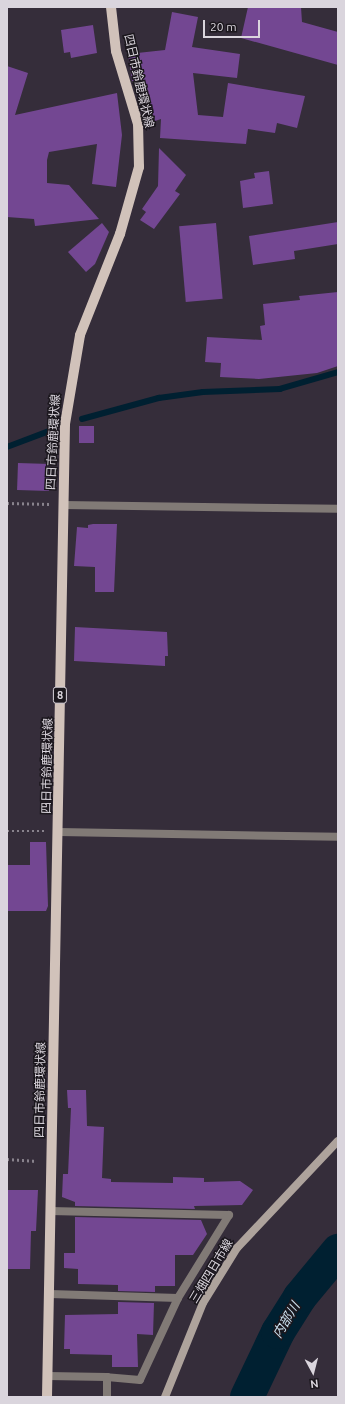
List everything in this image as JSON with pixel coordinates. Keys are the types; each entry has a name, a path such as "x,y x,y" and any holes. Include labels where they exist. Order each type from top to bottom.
{"main road":[{"name":"四日市鈴鹿環状線","path":"47,1397 59,832 63,505 66,412 80,335 120,234 139,167 138,124 116,51 112,7"},
{"name":"三畑四日市線","path":"165,1397 203,1303 237,1248 338,1141"}],"street":[{"path":"63,505 338,509"},
{"path":"59,832 338,837"},
{"path":"48,1376 108,1377 140,1380 178,1298 229,1215 50,1211"},
{"path":"50,1294 178,1298"},
{"path":"107,1397 108,1377"}],"path":[{"path":"7,503 63,505"},
{"path":"7,831 59,832"},
{"path":"7,1160 51,1161"}],"building":[{"path":"248,7 301,7 302,22 338,32 338,65 241,38"},
{"path":"172,12 198,17 192,47 240,54 237,78 193,73 198,115 223,117 228,83 305,96 297,128 277,123 275,133 248,129 246,144 160,138 161,119 155,121 143,80 132,81 128,54 165,50"},
{"path":"93,25 97,53 71,58 70,52 64,53 61,30"},
{"path":"7,66 28,73 15,115 117,93 122,135 116,187 92,184 97,144 49,152 47,160 47,183 69,185 99,219 35,226 34,219 7,217"},
{"path":"159,148 186,175 175,191 180,194 154,229 140,220 146,212 142,209 158,186"},
{"path":"269,171 273,204 243,208 240,181 255,178 254,173"},
{"path":"338,222 338,244 294,251 295,259 253,265 249,236"},
{"path":"102,223 109,232 95,264 86,272 68,252"},
{"path":"216,223 223,299 186,302 179,226"},
{"path":"338,292 338,366 317,373 259,379 220,377 221,363 205,362 207,337 262,340 260,326 265,325 263,304 300,300 299,296"},
{"path":"79,426 94,426 94,443 79,443"},
{"path":"18,463 50,464 49,491 17,490"},
{"path":"117,524 114,592 95,592 95,567 74,566 77,527 88,528 88,525"},
{"path":"75,627 167,632 168,656 165,656 165,666 74,661"},
{"path":"30,842 46,842 48,906 46,911 7,911 7,865 30,865"},
{"path":"67,1090 86,1090 87,1126 104,1127 102,1178 111,1179 111,1182 173,1183 173,1177 204,1178 204,1182 240,1181 253,1190 242,1205 194,1206 195,1209 75,1206 75,1202 62,1197 63,1174 68,1174 71,1108 68,1108"},
{"path":"7,1190 38,1190 36,1231 31,1231 30,1269 7,1269"},
{"path":"75,1217 201,1220 207,1234 193,1255 175,1255 175,1286 155,1286 155,1292 118,1291 118,1285 78,1284 78,1269 64,1268 64,1253 75,1253"},
{"path":"118,1302 154,1303 153,1335 137,1334 138,1367 112,1367 112,1355 70,1354 70,1349 64,1349 65,1315 118,1314"}],"waterway":[{"path":"82,419 159,398 203,392 280,389 338,372"},
{"path":"7,447 47,432"},
{"name":"内部川","path":"247,1397 278,1332 300,1297 338,1251"}]}
